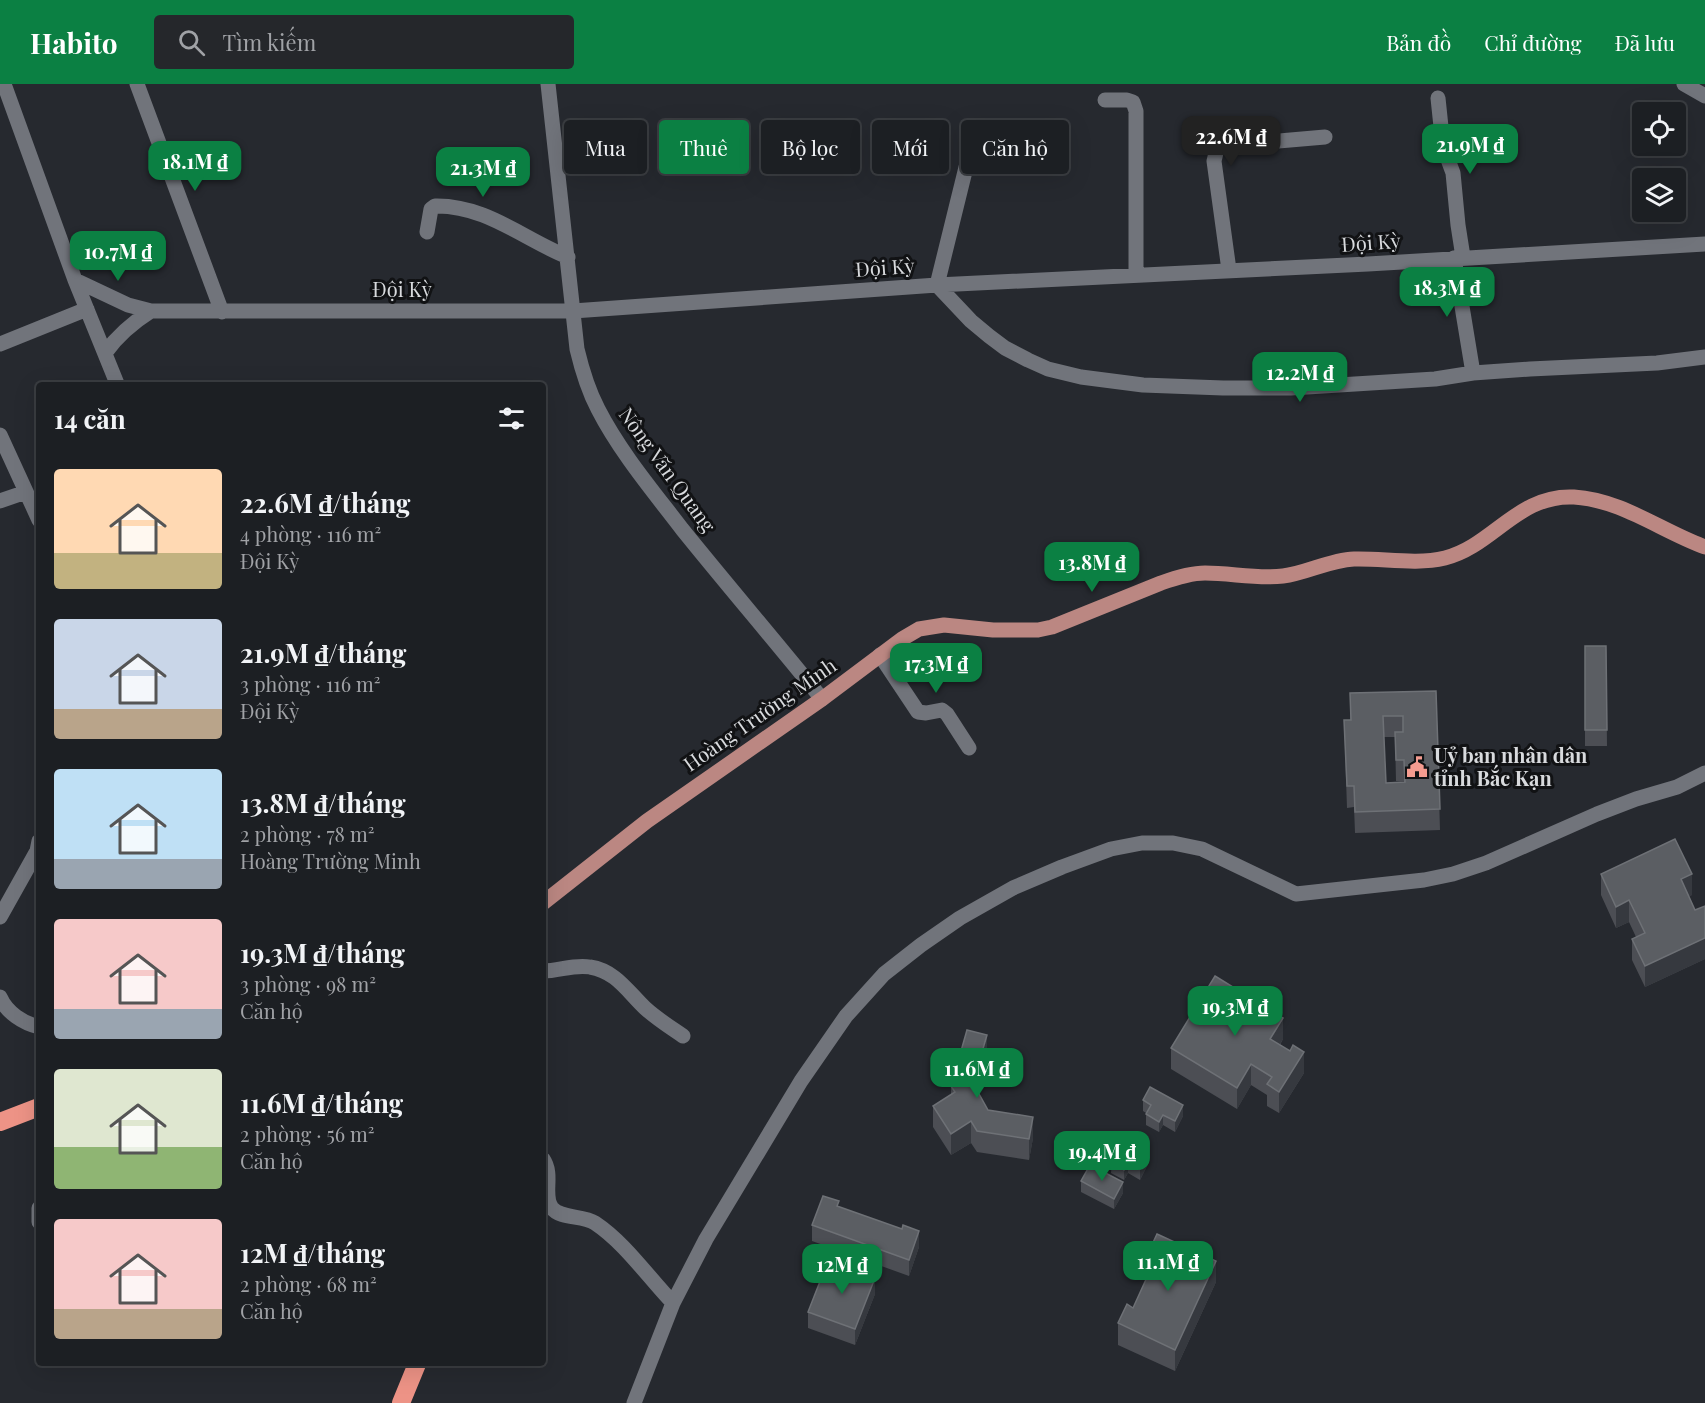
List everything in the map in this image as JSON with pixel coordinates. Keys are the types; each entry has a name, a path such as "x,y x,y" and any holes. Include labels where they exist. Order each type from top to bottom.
{"highway":[{"path":"0,1122 36,1108"},
{"path":"401,1403 416,1366"}],"main road":[{"name":"Hoàng Trường Minh","path":"546,901 647,821 822,699 879,655 919,629 932,626 960,626 993,630 1038,630 1052,627 1177,578 1203,573 1283,576 1339,560 1444,559 1458,554 1528,507 1558,497 1593,499 1619,506 1664,530 1705,547"}],"street":[{"path":"4,84 75,280 116,382"},
{"path":"137,84 222,312"},
{"name":"Nông Văn Quang","path":"548,84 577,349 584,377 598,410 627,456 728,587 822,699"},
{"path":"1684,84 1705,96"},
{"path":"1438,98 1443,146 1453,173 1459,257 1473,373"},
{"path":"1105,100 1134,102 1136,111 1136,275"},
{"path":"1229,270 1214,161 1216,149 1221,146 1325,137"},
{"path":"964,174 937,285 971,321 1005,348 1048,369 1081,377 1143,385 1292,388 1435,379 1473,373 1657,363 1705,357"},
{"path":"426,232 431,209 435,206 467,210 502,222 549,249 568,257"},
{"name":"Đội Kỳ","path":"75,280 128,305 151,311 573,310 937,285 1368,264 1705,244"},
{"path":"0,344 87,309"},
{"path":"105,353 130,325 151,311"},
{"path":"0,435 36,514"},
{"path":"0,501 26,492"},
{"path":"879,655 918,712 921,714 942,710 969,748"},
{"path":"634,1403 673,1303 706,1239 753,1157 801,1081 846,1016 884,974 960,918 1013,888 1062,867 1111,849 1142,843 1173,843 1202,849 1296,894 1424,880 1453,874 1486,863 1597,814 1677,787 1705,773"},
{"path":"0,917 36,853"},
{"path":"546,971 575,966 588,966 602,970 620,981 644,1007 683,1036"},
{"path":"1,1001 21,1020 36,1026"},
{"path":"546,1164 549,1174 549,1205 554,1211 594,1222 618,1243 673,1303"}],"building":[{"path":"1585,646 1606,646 1607,730 1585,730"},
{"name":"Uỷ ban nhân dân tỉnh Bắc Kạn","path":"1436,691 1440,809 1355,812 1354,786 1347,786 1344,720 1351,720 1350,693","holes":["1383,716 1403,716 1403,732 1395,732 1396,760 1404,760 1405,782 1386,783"]},
{"path":"1675,839 1692,874 1681,879 1695,910 1705,906 1705,938 1645,966 1632,939 1645,933 1629,900 1616,907 1601,874"},
{"path":"1215,976 1283,1018 1270,1039 1290,1051 1293,1045 1304,1052 1279,1092 1267,1084 1272,1077 1251,1064 1237,1088 1171,1048"},
{"path":"967,1030 987,1035 973,1083 988,1110 1033,1117 1029,1139 977,1131 971,1121 951,1134 933,1106 955,1092 951,1086"},
{"path":"1150,1087 1183,1105 1175,1121 1163,1115 1159,1122 1146,1114 1151,1105 1143,1100"},
{"path":"1115,1135 1148,1153 1140,1169 1128,1163 1124,1170 1111,1162 1116,1153 1108,1148"},
{"path":"1090,1165 1123,1182 1114,1199 1081,1181"},
{"path":"823,1196 839,1201 837,1206 902,1229 903,1225 919,1231 909,1260 812,1225"},
{"path":"1157,1234 1216,1261 1175,1350 1118,1323 1127,1304 1133,1308 1153,1264 1145,1260"},
{"path":"828,1261 875,1278 855,1329 808,1312"}],"place":[{"name":"Uỷ ban nhân dân tỉnh Bắc Kạn","path":"1417,767"}]}
